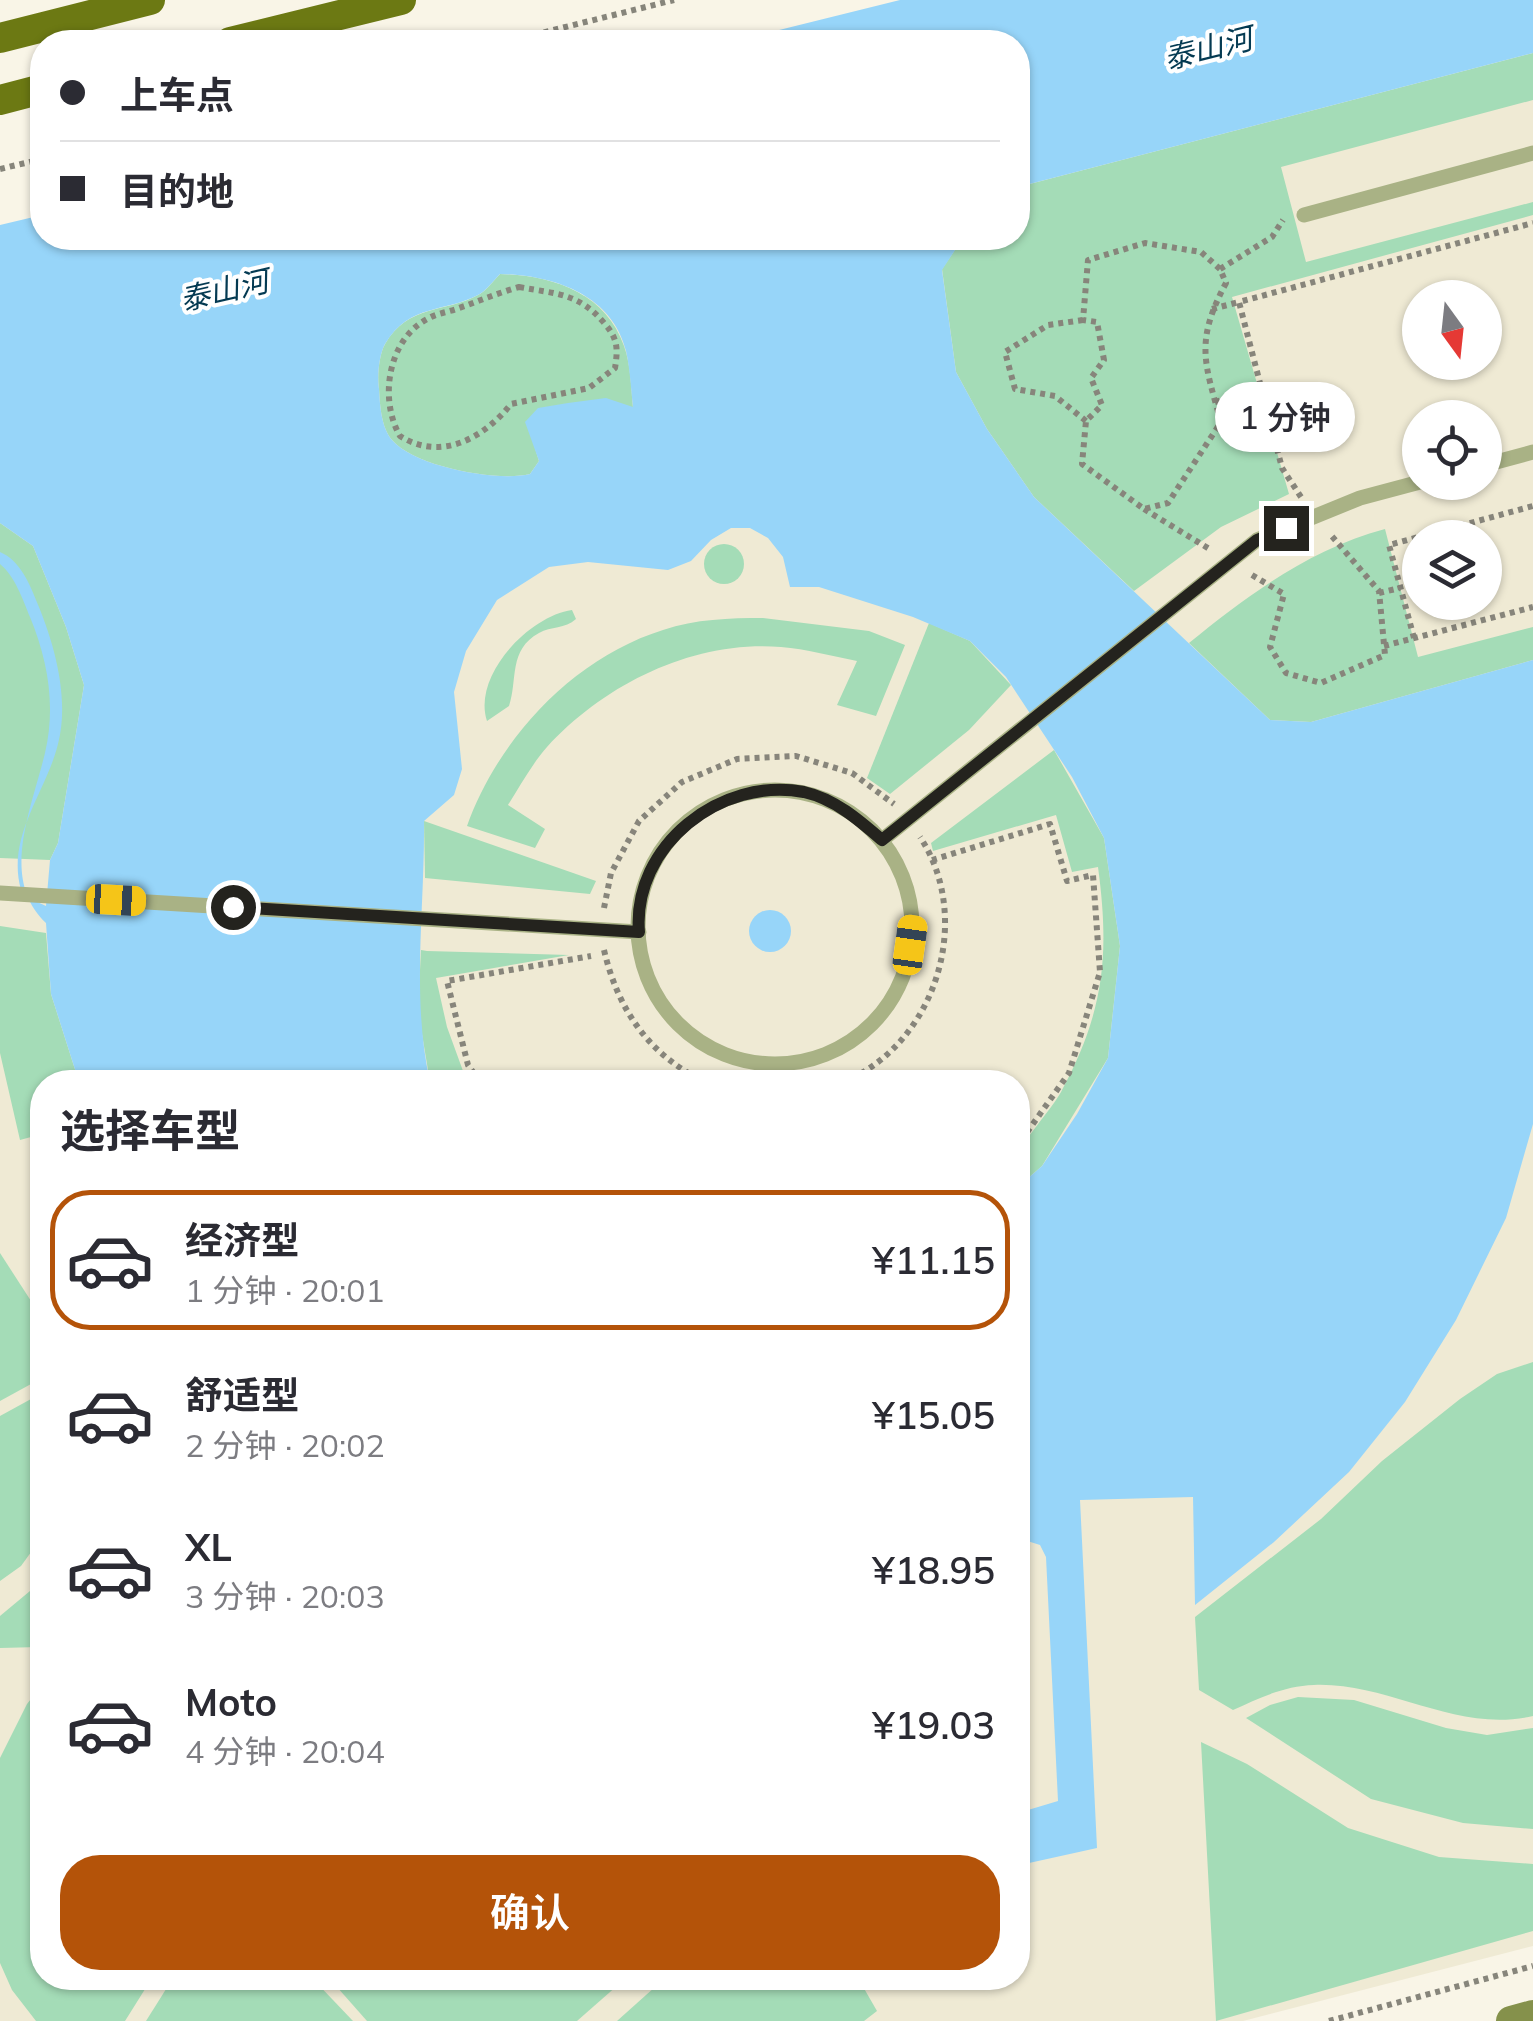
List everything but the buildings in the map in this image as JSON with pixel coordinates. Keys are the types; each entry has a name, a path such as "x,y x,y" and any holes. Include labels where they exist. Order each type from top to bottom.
{"main road":[{"path":"32,30 150,0"},
{"path":"279,30 400,0"},
{"path":"0,38 30,30"},
{"path":"0,100 30,92"},
{"path":"1511,2021 1533,2015"}],"lane":[{"path":"1304,215 1533,153"},
{"path":"1502,460 1533,452"},
{"path":"882,840 1257,540 1360,498 1402,487"},
{"path":"758,790 804,792 847,810 882,840 905,879 913,922 907,967 888,1007 856,1039 816,1059 772,1065 728,1056 688,1035 659,1002 641,960 639,932 638,914 650,870 676,832 714,804 758,790"},
{"path":"0,893 639,932"}],"path":[{"path":"553,30 674,0"},
{"path":"0,169 30,161"},
{"path":"1220,269 1272,237 1281,220 1304,215"},
{"path":"1212,310 1533,223"},
{"path":"1083,320 1088,260 1145,243 1201,252 1220,269 1226,283 1204,338 1205,365 1220,422 1168,503 1144,509"},
{"path":"519,287 584,301 615,336 615,368 589,388 511,404 480,435 424,449 400,436 393,424 388,406 389,379 406,338 416,325 431,316 519,287"},
{"path":"1086,421 1055,396 1015,389 1005,352 1048,325 1097,322 1104,360 1091,378 1102,405 1086,421 1082,464 1144,509 1284,594 1270,648 1286,673 1321,684 1385,656 1379,593 1314,515 1282,468 1238,302"},
{"path":"1215,402 1262,388"},
{"path":"1414,638 1389,545 1533,506"},
{"path":"1379,593 1400,588"},
{"path":"1384,646 1533,608"},
{"path":"681,1070 655,1050 628,1017 610,979 603,930 611,873 639,821 682,782 737,759 796,756 852,773 888,798 908,819 932,860 944,897 946,939 934,989 912,1028 866,1070"},
{"path":"932,860 1050,824 1067,881 1093,875 1100,972 1069,1074 1030,1128"},
{"path":"472,1070 446,982 604,954"},
{"path":"1329,2021 1533,1966"}],"shaded area":[{"path":"1533,53 1533,1946 1243,2021 0,2021 0,442 768,250 1030,250 1030,184"}],"green space":[{"path":"1533,53 1533,100 1281,167 1306,262 1533,202 1533,215 1232,297 1289,494 1221,527 1134,591 1034,497 987,429 956,372 942,269 955,250 1030,250 1030,184"},
{"path":"500,274 557,283 591,300 604,313 616,328 626,353 633,408 534,445 539,461 530,474 516,476 458,470 403,450 385,429 378,384 381,354 394,331 416,316 478,295"},
{"path":"0,523 33,546 66,627 84,685 58,843 50,860 0,858"},
{"path":"1385,529 1402,595 1402,620 1408,620 1418,657 1533,627 1533,660 1311,722 1270,720 1189,643 1281,576 1357,538"},
{"path":"724,544 738,550 744,564 738,578 724,584 710,578 704,564 710,550"},
{"path":"572,610 576,619 539,633 522,648 509,706 487,721 488,686 508,651 538,624"},
{"path":"763,618 869,631 905,645 876,716 837,705 857,661 781,647 715,651 684,659 623,686 596,704 542,754 508,805 545,829 535,848 467,826 498,763 519,733 570,681 599,660 675,626"},
{"path":"929,623 970,641 1011,685 969,730 890,794 867,778"},
{"path":"1054,750 1104,838 1120,946 1108,1058 1042,1166 1030,1176 1030,1136 1061,1092 1095,1009 1103,956 1098,867 1072,872 1056,815 933,851 931,843"},
{"path":"424,821 596,881 590,894 425,878"},
{"path":"0,926 46,933 51,994 75,1070 30,1070 30,1137 20,1140 0,1053"},
{"path":"421,950 569,955 436,978 447,1027 463,1070 428,1070 418,1010"},
{"path":"0,1253 30,1299 30,1385 0,1401"},
{"path":"1533,1362 1533,1716 1477,1718 1369,1691 1314,1685 1282,1690 1233,1710 1199,1690 1195,1617 1321,1519 1382,1461 1460,1399 1497,1374"},
{"path":"30,1400 30,1554 21,1566 0,1581 0,1416"},
{"path":"30,1591 30,1647 0,1648 0,1616"},
{"path":"1298,1697 1354,1700 1446,1728 1487,1735 1533,1728 1533,1829 1463,1823 1371,1799 1246,1718 1270,1705"},
{"path":"30,1700 30,1990 144,1990 125,2021 36,2021 12,1990 0,1963 0,1758"},
{"path":"1201,1742 1247,1764 1348,1828 1439,1857 1533,1864 1533,1931 1216,2021"},
{"path":"165,1990 323,1990 353,2021 146,2021"},
{"path":"340,1990 612,1990 577,2021 367,2021"},
{"path":"652,1990 865,1990 877,2011 864,2021 617,2021"}],"water":[{"name":"泰山河","path":"900,0 1533,0 1533,53 1030,184 1030,30 779,30"},
{"name":"泰山河","path":"30,218 30,250 955,250 942,270 956,372 987,429 1034,497 1270,720 1311,722 1533,660 1533,1124 1506,1218 1456,1320 1405,1402 1349,1472 1274,1542 1195,1605 1193,1497 1080,1500 1097,1848 1030,1863 1030,1809 1058,1801 1046,1557 1040,1545 1030,1542 1030,1176 1042,1166 1077,1114 1108,1058 1120,946 1104,838 1072,777 1006,677 970,641 913,617 819,587 790,587 783,557 768,538 750,528 731,528 711,540 691,561 668,570 588,562 549,567 497,600 466,651 454,692 462,769 454,795 424,821 420,985 428,1070 75,1070 51,994 46,923 29,897 46,906 50,860 58,843 84,685 66,627 33,546 0,523 0,225","holes":["500,274 540,278 577,292 608,315 626,351 633,407 606,398 538,408 525,422 539,461 530,474 478,474 437,465 403,450 385,429 378,384 381,354 395,331 416,315 478,295"]},
{"path":"0,552 18,566 30,586 49,634 61,689 58,744 26,824 48,735 48,684 36,634 18,589 0,564"},
{"path":"26,824 22,866 29,897 21,890 18,870"},
{"path":"770,910 785,916 791,931 785,946 770,952 755,946 749,931 755,916"}],"route":[{"path":"233,907 639,932 638,914 650,870 676,832 714,804 758,790 804,792 847,810 882,840 1257,540 1286,528"}]}
